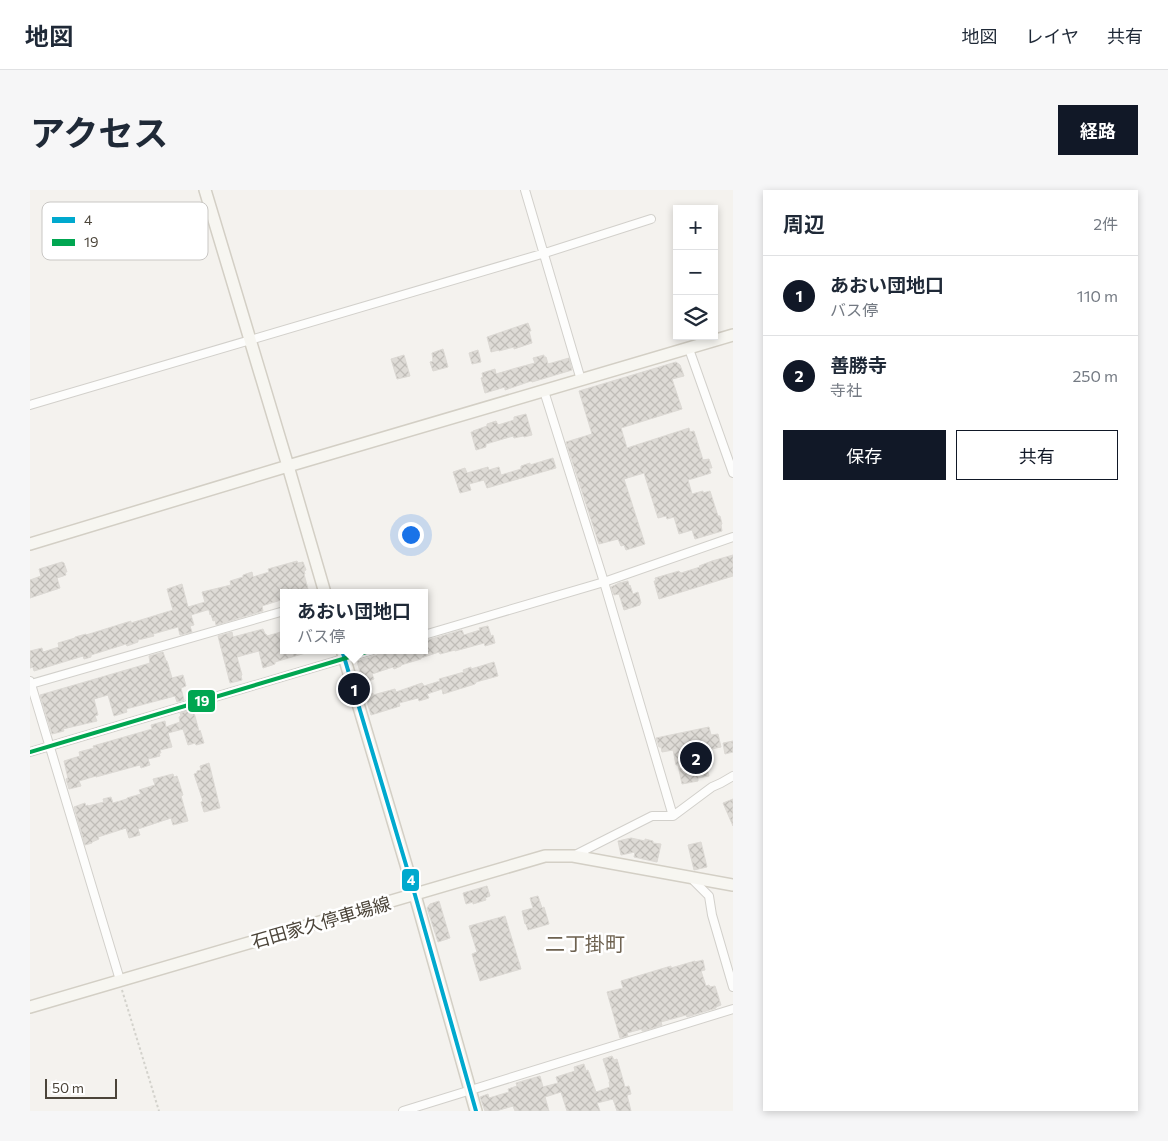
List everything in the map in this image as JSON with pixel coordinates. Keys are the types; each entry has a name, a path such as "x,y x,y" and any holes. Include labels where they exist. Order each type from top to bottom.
{"street":[{"path":"205,190 324,589"},
{"path":"526,190 581,380"},
{"path":"30,406 545,253 651,219"},
{"path":"30,544 733,335"},
{"path":"689,349 733,473"},
{"path":"544,391 604,582 673,816"},
{"path":"428,634 604,582 733,537"},
{"path":"120,980 30,682 280,612"},
{"path":"30,752 343,654 415,895 476,1111"},
{"path":"574,856 652,816 673,816 712,787 733,776"},
{"name":"石田家久停車場線","path":"30,1007 545,856 574,856 733,885"},
{"path":"691,878 709,896 712,915 733,987"},
{"path":"403,1111 733,1009"}],"path":[{"path":"120,980 158,1111"}],"building":[{"path":"528,323 532,343 514,349 514,347 491,352 487,337"},
{"path":"443,349 448,367 433,371 430,362 433,361 432,353"},
{"path":"478,350 481,362 472,364 469,353"},
{"path":"404,355 410,376 397,379 391,359"},
{"path":"544,355 548,364 569,358 572,370 505,390 505,387 485,393 481,378 483,377 482,373 495,369 496,374 535,363 533,358"},
{"path":"676,362 680,365 684,376 672,379 682,409 621,428 627,448 689,428 690,432 694,431 703,460 709,459 712,468 709,468 711,473 688,480 692,494 710,491 718,516 720,516 722,531 695,539 692,530 679,534 674,517 667,519 666,516 658,518 644,473 624,479 645,544 626,550 624,545 621,546 618,539 599,544 566,442 592,434 579,391"},
{"path":"526,414 532,435 514,438 513,436 486,444 486,447 476,450 471,432 496,421 498,425 514,420 514,417"},
{"path":"553,458 556,468 487,488 484,480 469,484 471,490 460,493 453,472 465,468 467,473 488,467 489,470 499,467 501,475 521,469 521,466 530,463 530,465"},
{"path":"733,555 733,576 659,599 654,581 656,581 655,578 679,571 681,573"},
{"path":"297,561 298,563 303,562 306,570 304,574 308,589 280,589 280,600 262,606 263,611 216,625 209,610 191,615 194,625 190,626 192,632 180,635 178,627 153,634 154,636 138,640 138,642 127,646 126,644 84,659 83,656 34,671 33,667 30,668 30,651 42,648 43,652 59,647 58,643 75,637 173,610 167,589 182,584 188,607 205,602 202,592 231,585 230,581 252,572 253,577 269,572 268,569"},
{"path":"62,562 67,572 65,572 66,575 57,578 60,588 30,598 30,580 41,576 39,569"},
{"path":"628,581 633,594 638,592 641,603 624,610 619,594 614,595 611,587"},
{"path":"488,626 495,643 485,646 484,643 440,654 439,652 394,669 393,667 372,674 374,679 363,683 357,661 380,654 428,654 428,640 462,630 464,635 480,630 479,628"},
{"path":"263,629 267,636 280,632 280,654 302,654 275,662 275,664 263,668 259,651 237,657 242,680 230,683 218,636 232,632 233,637"},
{"path":"163,652 172,678 183,675 186,686 181,688 184,700 177,702 175,696 126,709 127,712 114,716 108,695 94,699 98,715 95,716 97,721 63,729 64,731 52,734 40,695 150,663 149,656"},
{"path":"494,662 498,676 443,694 442,689 427,694 429,698 419,701 418,698 399,703 400,706 371,715 365,695 373,693 373,695 395,689 396,692 422,683 424,686 440,681 439,679 464,672 463,670 471,667 471,669"},
{"path":"193,709 204,743 188,745 183,729 168,733 172,747 160,750 160,756 148,759 150,765 141,768 140,765 79,781 81,786 69,789 64,761 80,756 79,752 94,748 93,746 152,729 151,725 165,721 166,727 180,722 180,713"},
{"path":"709,727 711,735 718,734 721,747 707,750 710,767 707,768 709,776 698,778 698,781 682,784 673,750 662,752 656,738"},
{"path":"733,741 733,752 725,754 723,743"},
{"path":"209,763 220,808 204,812 201,802 203,801 194,774 201,770 200,766"},
{"path":"173,774 174,777 177,776 188,821 173,825 171,818 138,829 140,835 129,838 126,828 98,837 99,839 85,845 74,807 85,803 88,806 104,802 103,799 111,797 113,803 127,799 141,794 139,790 155,785 153,779"},
{"path":"733,799 733,826 723,803"},
{"path":"631,838 645,841 645,839 661,844 657,862 634,857 635,852 621,855 618,841"},
{"path":"701,842 707,867 694,870 688,845"},
{"path":"487,886 490,896 485,898 486,900 466,904 463,893"},
{"path":"538,896 542,908 544,907 549,924 528,930 522,911 533,908 530,898"},
{"path":"439,901 450,938 438,942 427,908 430,904"},
{"path":"505,916 521,969 480,981 472,954 477,952 469,926"},
{"path":"703,960 705,970 701,971 706,986 715,986 721,1005 687,1017 686,1015 661,1022 662,1025 644,1031 642,1029 627,1033 628,1036 620,1038 607,992 623,988 621,981 671,966 671,968"},
{"path":"612,1056 614,1060 617,1059 625,1087 629,1086 631,1094 627,1095 631,1111 617,1111 613,1099 597,1103 600,1111 567,1111 561,1092 545,1097 549,1111 515,1111 513,1106 496,1111 485,1111 480,1097 488,1094 489,1098 509,1092 508,1089 517,1086 516,1083 540,1076 543,1087 558,1083 556,1077 575,1071 574,1067 584,1064 596,1092 610,1087 603,1059"}],"transit line":[{"name":"4","path":"343,654 415,895 476,1111"},
{"name":"19","path":"30,752 360,654"}],"place":[{"name":"あおい団地口","path":"354,689"},
{"name":"善勝寺","path":"696,758"}],"district":[{"name":"二丁掛町","path":"585,943"}]}
